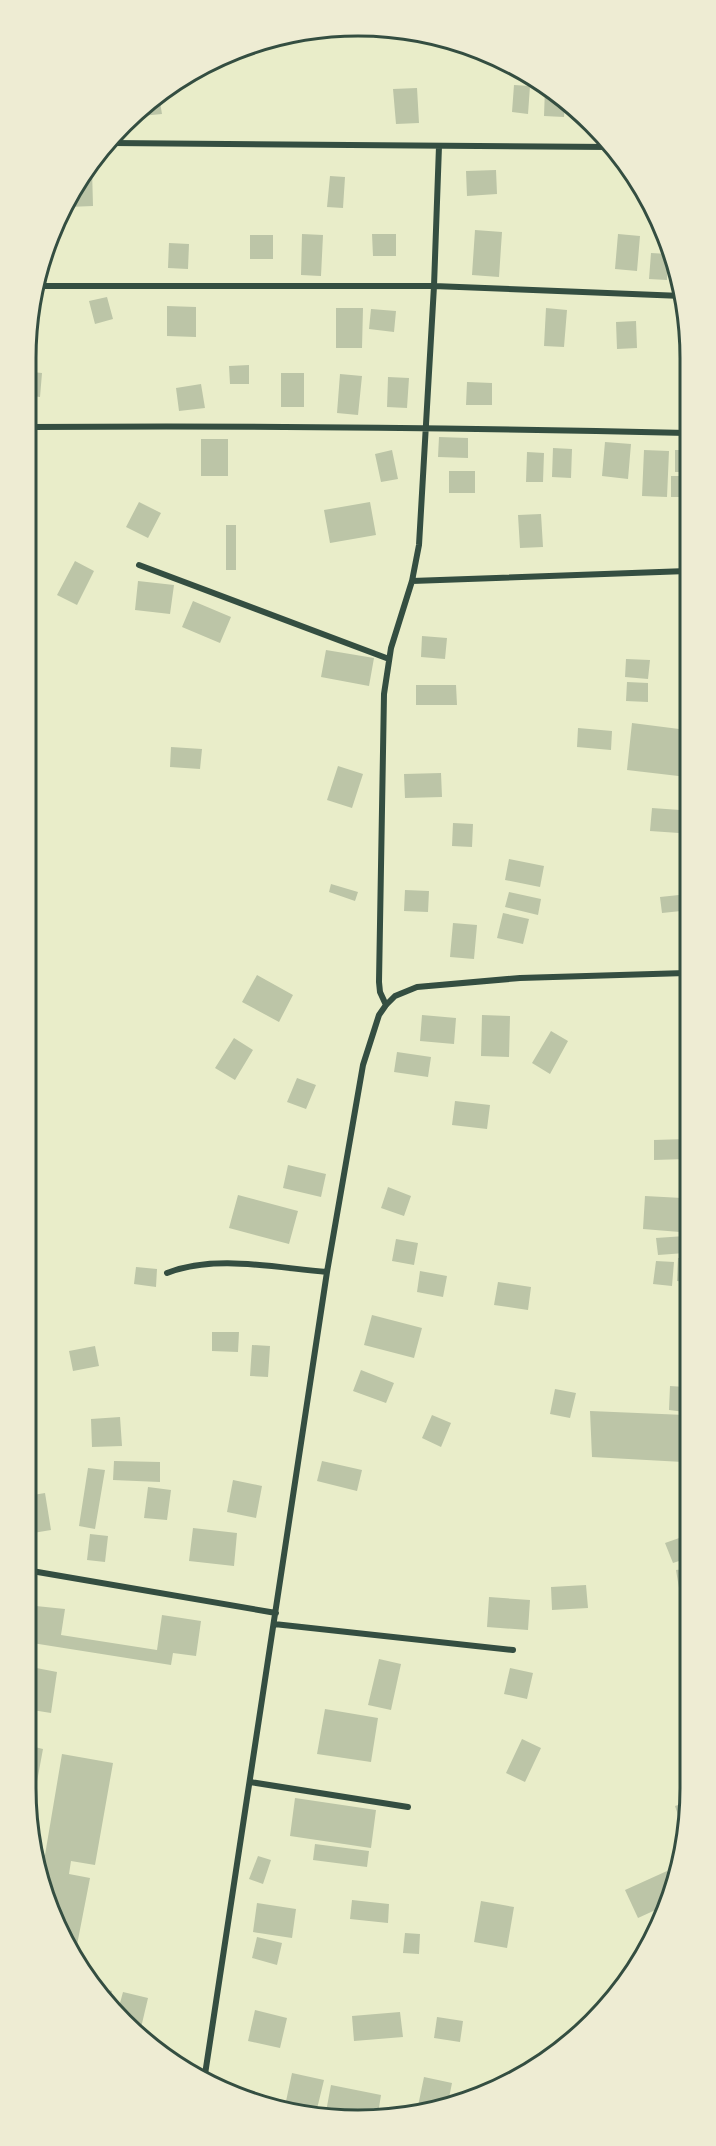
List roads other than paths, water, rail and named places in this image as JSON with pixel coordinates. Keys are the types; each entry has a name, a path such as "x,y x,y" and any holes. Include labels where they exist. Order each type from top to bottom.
{"street":[{"path":"119,143 601,147"},
{"path":"386,1005 380,992 379,982 382,712 389,658 412,581 419,545 434,286 439,146"},
{"path":"44,286 434,286 674,296"},
{"path":"36,427 219,425 680,433"},
{"path":"139,565 389,658"},
{"path":"412,581 680,571"},
{"path":"205,2071 327,1272 363,1065 375,1027 386,1005 403,991 417,987 520,978 680,973"},
{"path":"166,1273 184,1266 205,1263 327,1272"},
{"path":"36,1572 276,1613"},
{"path":"274,1624 513,1650"},
{"path":"250,1782 408,1807"}]}
